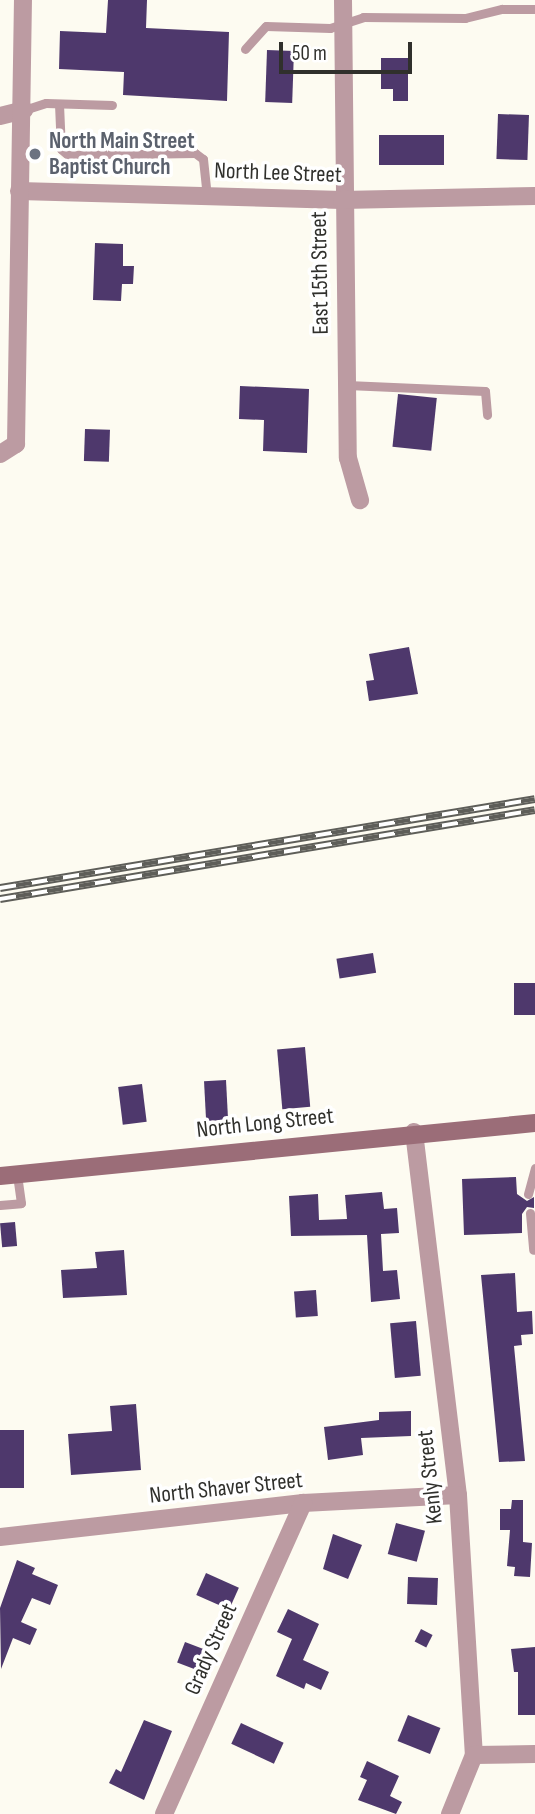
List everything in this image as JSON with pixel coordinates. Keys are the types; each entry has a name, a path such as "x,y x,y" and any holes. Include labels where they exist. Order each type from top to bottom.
{"street":[{"path":"0,454 16,444 19,191 24,110 23,0"},
{"name":"East 15th Street","path":"343,0 342,200 348,458 360,500"},
{"path":"0,116 24,110"},
{"name":"North Lee Street","path":"19,191 342,200 535,196"},
{"name":"North Long Street","path":"8,1175 414,1132 535,1123"},
{"name":"Kenly Street","path":"414,1132 457,1495 474,1755 450,1814"},
{"name":"North Shaver Street","path":"0,1537 303,1503 457,1495"},
{"name":"Grady Street","path":"164,1814 303,1503"},
{"path":"474,1755 535,1754"}],"lane":[{"path":"245,49 266,26 330,28 344,21 465,18 502,9 535,9"},
{"path":"24,110 59,104 112,105"},
{"path":"59,104 61,149 68,155 195,153 203,159 206,196"},
{"path":"347,385 485,391 487,415"},
{"path":"528,1194 535,1168"},
{"path":"0,1205 21,1203 8,1175"},
{"path":"530,1213 533,1250"}],"building":[{"path":"108,0 147,0 146,28 229,32 227,101 123,95 124,72 59,69 60,31 106,33"},
{"path":"267,50 294,51 292,103 265,102"},
{"path":"381,58 408,58 408,101 393,101 393,89 381,89"},
{"path":"498,114 529,115 527,160 496,159"},
{"path":"379,135 444,135 444,165 379,165"},
{"path":"95,243 123,244 123,266 134,266 133,284 122,284 121,301 93,300"},
{"path":"240,386 309,389 307,453 263,451 264,420 239,419"},
{"path":"398,394 437,398 431,451 392,447"},
{"path":"85,429 110,430 109,462 84,461"},
{"path":"409,647 418,694 369,701 366,681 374,680 369,654"},
{"path":"373,953 376,973 340,979 336,959"},
{"path":"514,983 535,983 535,1015 514,1015"},
{"path":"305,1047 310,1107 282,1109 277,1049"},
{"path":"226,1080 228,1120 206,1121 204,1081"},
{"path":"142,1084 147,1122 123,1125 118,1087"},
{"path":"516,1177 517,1194 527,1201 534,1197 534,1208 527,1207 522,1214 522,1233 464,1235 462,1179"},
{"path":"382,1192 384,1209 397,1208 399,1233 381,1234 383,1271 397,1270 400,1299 371,1302 367,1235 291,1236 289,1196 318,1194 319,1220 347,1219 345,1195"},
{"path":"15,1222 17,1246 2,1247 0,1223"},
{"path":"124,1250 127,1295 63,1298 61,1270 97,1268 95,1252"},
{"path":"515,1273 517,1312 532,1311 533,1334 521,1335 522,1345 514,1346 525,1461 499,1462 481,1275"},
{"path":"316,1290 318,1316 296,1317 294,1292"},
{"path":"416,1321 421,1376 395,1378 390,1323"},
{"path":"136,1404 141,1470 71,1475 68,1434 112,1431 110,1406"},
{"path":"411,1411 411,1436 361,1438 363,1455 328,1460 324,1427 379,1420 379,1412"},
{"path":"0,1430 24,1430 24,1488 0,1488"},
{"path":"512,1500 523,1500 523,1542 532,1543 530,1577 514,1576 515,1567 507,1566 510,1530 500,1530 500,1509 511,1509"},
{"path":"396,1523 425,1531 417,1562 388,1554"},
{"path":"333,1534 362,1545 348,1579 323,1569"},
{"path":"17,1560 35,1568 32,1574 58,1585 50,1605 32,1598 21,1622 37,1629 30,1645 13,1638 1,1669 0,1608"},
{"path":"206,1573 239,1588 229,1610 196,1595"},
{"path":"408,1577 438,1578 437,1605 407,1604"},
{"path":"288,1609 319,1624 303,1660 329,1672 321,1690 306,1683 304,1689 276,1676 292,1639 277,1632"},
{"path":"421,1629 433,1635 426,1647 415,1641"},
{"path":"185,1642 209,1651 201,1672 177,1663"},
{"path":"535,1647 535,1715 518,1715 518,1672 514,1672 511,1649"},
{"path":"408,1715 440,1728 430,1754 398,1741"},
{"path":"144,1720 172,1731 144,1800 109,1783 116,1769 121,1772"},
{"path":"241,1723 284,1743 274,1764 231,1744"},
{"path":"367,1761 399,1776 390,1796 402,1802 396,1814 358,1800 367,1780 360,1777"}],"railway":[{"path":"0,888 535,799"},
{"path":"0,899 535,810"}],"place":[{"name":"North Main Street Baptist Church","path":"35,154"}]}
